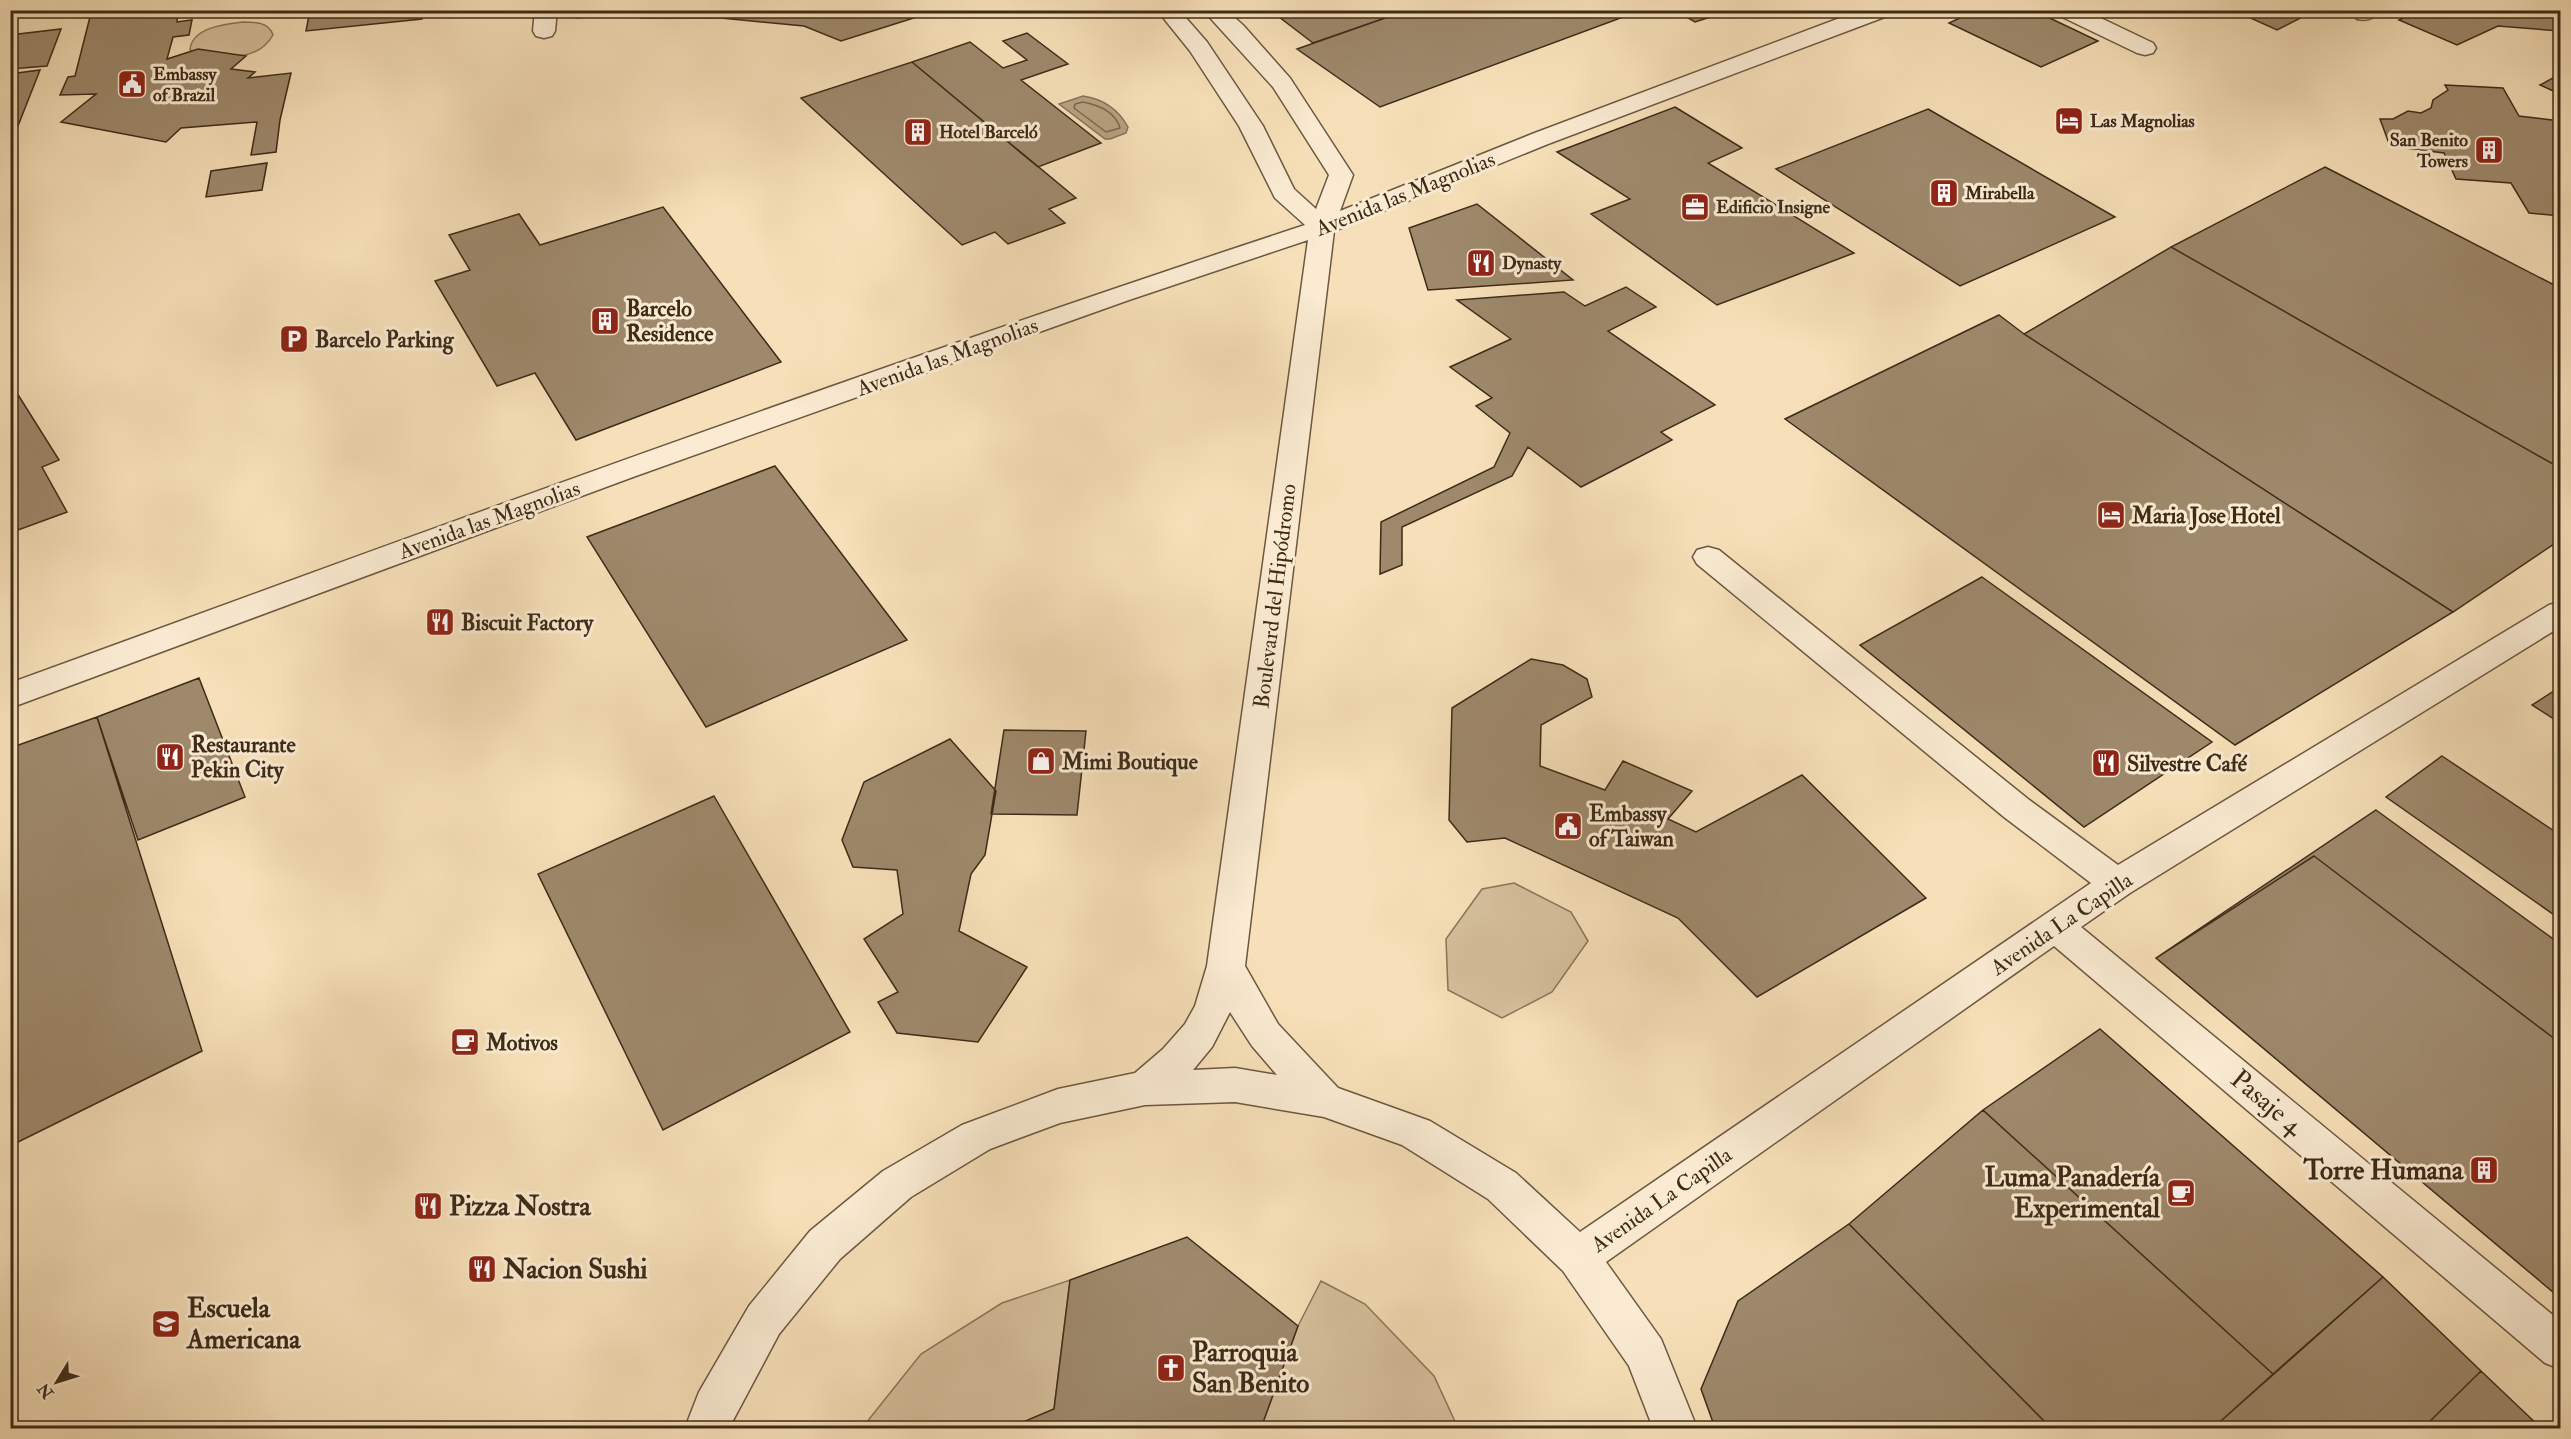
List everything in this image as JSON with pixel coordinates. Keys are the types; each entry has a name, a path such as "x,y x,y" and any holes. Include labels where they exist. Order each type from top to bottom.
{"street":[{"path":"1167,10 1199,47 1244,116 1284,193 1322,226"},
{"name":"Boulevard del Hipódromo","path":"1145,1088 1177,1062 1202,1032 1218,1000 1226,966 1322,226 1341,175 1282,83 1235,30 1213,10"},
{"name":"Avenida las Magnolias","path":"10,696 623,470 1120,294 1322,226 1540,139 1882,10"},
{"path":"2066,10 2145,48"},
{"path":"1708,557 2016,808 2117,883"},
{"name":"Avenida La Capilla","path":"1578,1257 2117,883 2560,613"},
{"name":"Pasaje 4","path":"2055,926 2560,1348"},
{"path":"1226,966 1243,1000 1265,1035 1324,1100"},
{"path":"707,1428 715,1407 764,1320 825,1245 897,1184 986,1133 1058,1106 1145,1088 1234,1086 1324,1100 1416,1133 1502,1186 1578,1257 1646,1354 1675,1428"}],"shaded area":[{"path":"243,22 265,25 273,35 258,50 237,56 193,54 190,49 192,42 204,31"},
{"path":"1514,883 1571,912 1588,941 1552,992 1502,1018 1448,990 1446,939 1482,889"},
{"path":"1070,1280 1054,1409 1009,1428 862,1428 921,1354 1002,1303"},
{"path":"1321,1281 1365,1304 1434,1376 1458,1428 1261,1428 1298,1326"}],"water":[{"path":"1083,96 1104,102 1115,110 1128,127 1126,133 1105,139 1059,104"}],"building":[{"path":"111,10 178,10 177,22 192,20 189,35 173,37 167,59 198,49 246,56 231,69 255,72 248,78 291,73 280,120 276,152 251,155 257,122 181,128 166,142 61,122 96,94 60,95 68,77 75,76 90,17"},
{"path":"310,10 423,10 422,19 306,31"},
{"path":"577,10 629,10 629,13 576,18"},
{"path":"641,10 939,10 841,41 804,26 721,18 641,18"},
{"path":"1270,10 1408,10 1313,43"},
{"path":"1408,10 1642,10 1380,107 1297,49"},
{"path":"1674,10 1733,10 1695,22"},
{"path":"1977,10 2033,10 2098,41 2041,67 1949,23"},
{"path":"2233,10 2312,10 2314,11 2277,30"},
{"path":"2421,10 2560,10 2560,31 2498,26 2457,45 2399,20"},
{"path":"61,29 47,66 10,69 10,35"},
{"path":"1027,33 1068,64 1021,80 1101,143 1038,167 912,62 970,42 1003,68 1027,60 1003,41"},
{"name":"Hotel Barceló","path":"912,62 1076,198 1049,209 1065,223 1008,244 995,232 962,245 801,98"},
{"path":"40,70 16,131 10,131 10,74"},
{"path":"2560,74 2560,94 2540,85"},
{"name":"San Benito Towers","path":"2445,85 2503,88 2519,116 2560,121 2560,216 2529,213 2511,183 2456,179 2444,153 2390,146 2380,119 2393,119 2408,111 2421,113 2431,108 2433,100 2448,90"},
{"name":"Edificio Insigne","path":"1675,107 1742,148 1708,163 1854,253 1717,305 1591,214 1630,199 1557,152"},
{"name":"Mirabella","path":"1928,109 2115,217 1960,286 1776,169"},
{"path":"267,163 262,190 206,197 211,171"},
{"path":"2325,167 2560,288 2560,468 2171,247"},
{"path":"1477,204 1573,280 1428,290 1409,228"},
{"name":"Barcelo Residence","path":"663,207 781,362 576,440 535,373 497,386 435,281 470,270 449,235 519,214 540,245"},
{"path":"2171,247 2560,468 2560,540 2453,612 2024,334"},
{"path":"1626,287 1656,307 1608,331 1715,405 1661,432 1672,440 1581,487 1528,447 1512,476 1402,527 1402,565 1380,574 1381,522 1494,467 1510,433 1476,406 1492,398 1450,367 1511,339 1457,300 1564,292 1585,306"},
{"name":"Maria Jose Hotel","path":"1999,315 2024,334 2453,612 2235,745 1785,419"},
{"path":"10,382 59,460 42,467 67,512 10,533"},
{"path":"775,466 907,640 706,727 587,537"},
{"path":"1982,577 2212,742 2084,827 1860,645"},
{"name":"Embassy of Taiwan","path":"1531,659 1563,665 1587,679 1592,697 1541,725 1540,766 1605,790 1623,761 1692,791 1668,819 1696,832 1802,775 1926,898 1757,997 1678,918 1505,838 1467,842 1449,820 1452,708"},
{"name":"Restaurante Pekin City","path":"199,678 245,797 138,840 97,717"},
{"path":"2560,687 2560,723 2532,705"},
{"path":"97,717 202,1051 10,1146 10,748"},
{"name":"Mimi Boutique","path":"1004,730 1086,731 1077,815 991,814"},
{"path":"950,739 996,791 985,855 971,874 959,931 1027,967 978,1042 897,1033 878,1002 898,992 864,939 903,914 897,870 853,867 842,840 864,782"},
{"path":"2442,756 2560,835 2560,919 2386,797"},
{"path":"714,796 850,1032 663,1130 538,874"},
{"name":"Torre Humana","path":"2376,810 2560,944 2560,1298 2156,958"},
{"name":"Torre Humana","path":"2314,856 2560,1043 2560,1298 2156,958"},
{"name":"Luma Panadería Experimental","path":"2100,1029 2383,1277 2273,1374 1983,1110"},
{"path":"1983,1110 2273,1374 2213,1428 2051,1428 1849,1224"},
{"path":"1849,1224 2051,1428 1715,1428 1701,1389 1738,1301"},
{"name":"Parroquia San Benito","path":"1187,1237 1298,1326 1261,1428 1009,1428 1054,1409 1070,1280"},
{"path":"2383,1277 2481,1371 2423,1428 2213,1428"},
{"path":"2481,1371 2541,1428 2423,1428"}],"place":[{"name":"Embassy of Brazil","path":"132,84"},
{"name":"Las Magnolias","path":"2069,121"},
{"name":"Hotel Barceló","path":"918,132"},
{"name":"San Benito Towers","path":"2489,150"},
{"name":"Mirabella","path":"1944,193"},
{"name":"Edificio Insigne","path":"1695,207"},
{"name":"Dynasty","path":"1481,263"},
{"name":"Barcelo Residence","path":"605,321"},
{"name":"Barcelo Parking","path":"294,339"},
{"name":"Maria Jose Hotel","path":"2111,515"},
{"name":"Biscuit Factory","path":"440,622"},
{"name":"Restaurante Pekin City","path":"170,757"},
{"name":"Mimi Boutique","path":"1041,761"},
{"name":"Silvestre Café","path":"2106,763"},
{"name":"Embassy of Taiwan","path":"1568,826"},
{"name":"Motivos","path":"465,1042"},
{"name":"Torre Humana","path":"2484,1170"},
{"name":"Luma Panadería Experimental","path":"2181,1193"},
{"name":"Pizza Nostra","path":"428,1206"},
{"name":"Nacion Sushi","path":"482,1269"},
{"name":"Escuela Americana","path":"166,1324"},
{"name":"Parroquia San Benito","path":"1171,1368"}]}
